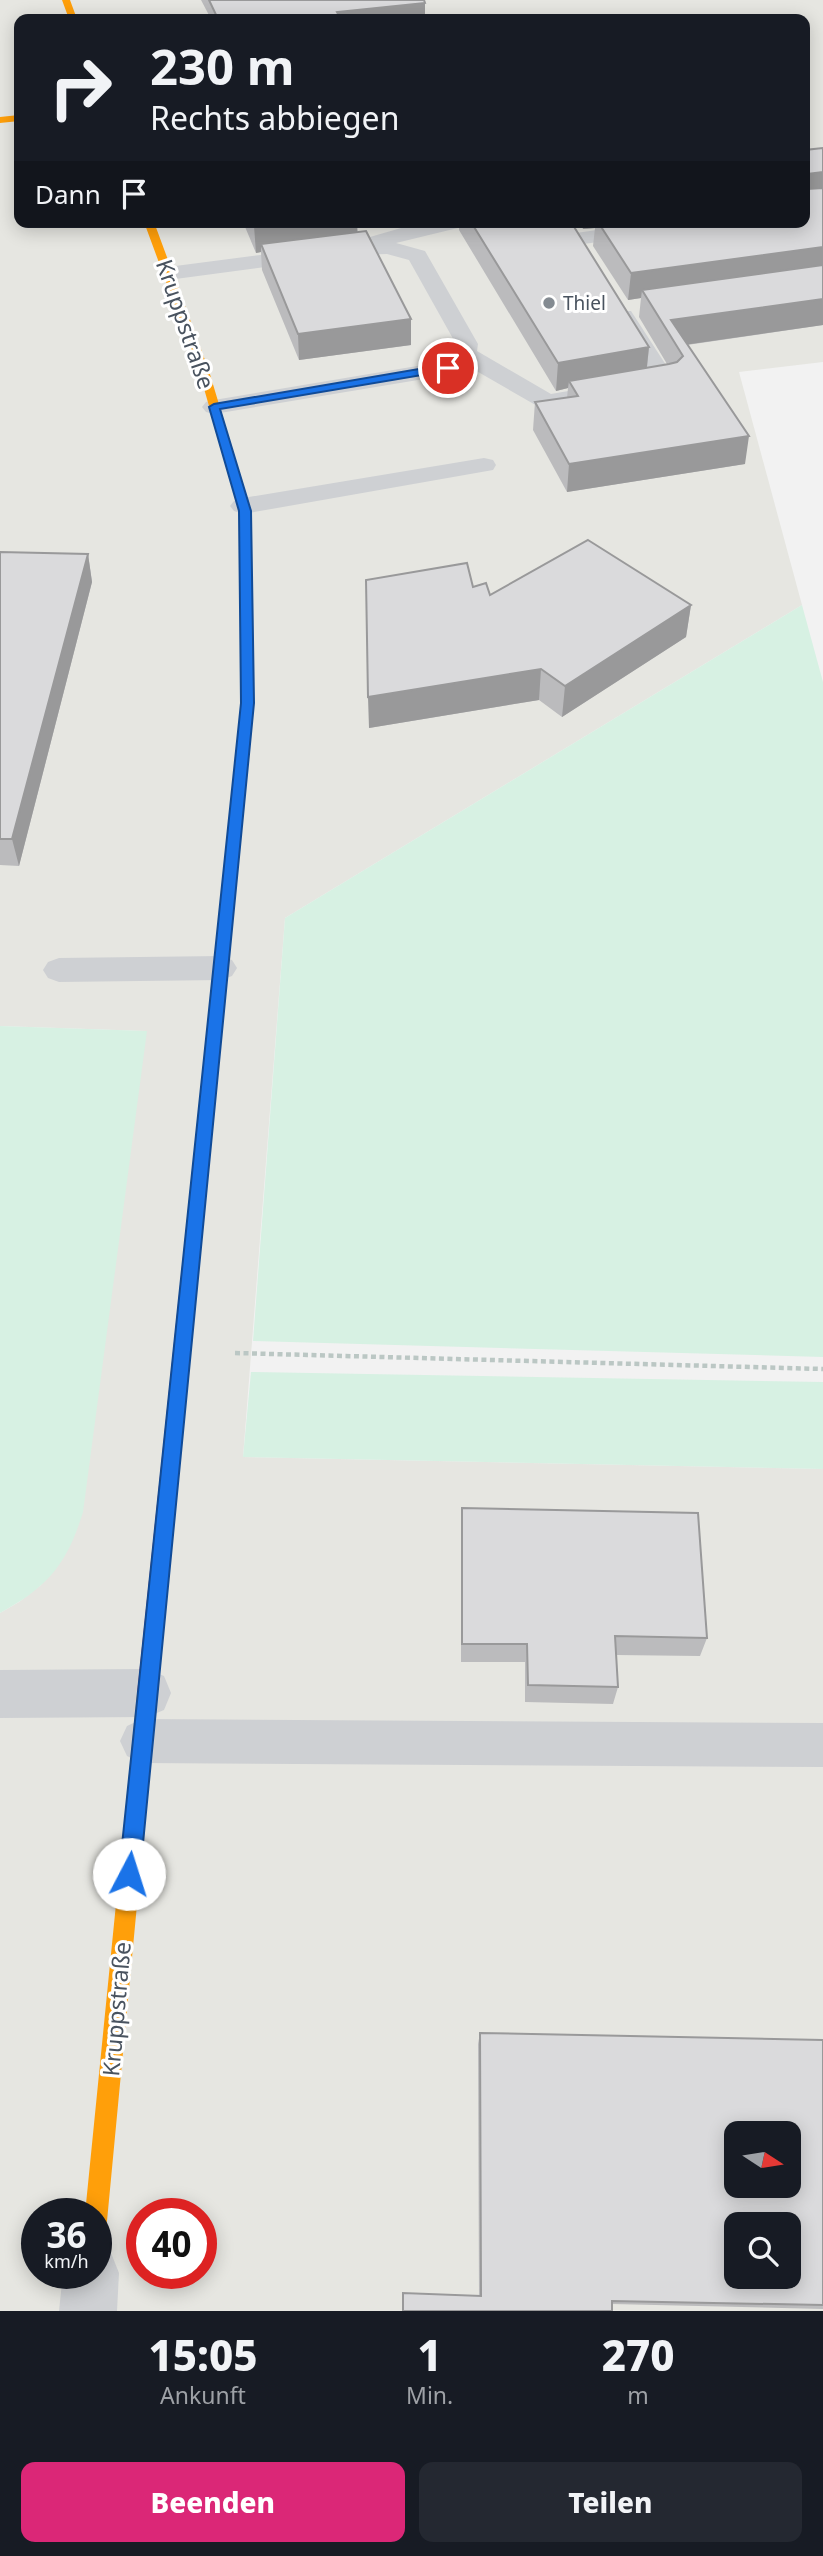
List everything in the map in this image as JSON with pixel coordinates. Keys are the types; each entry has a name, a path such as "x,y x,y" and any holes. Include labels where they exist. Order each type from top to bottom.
{"street":[{"name":"Kruppstraße","path":"98,2198 247,703 243,506 204,371 151,228"},
{"path":"0,1694 147,1693"},
{"path":"88,2311 90,2289"}],"lane":[{"path":"355,249 425,228"},
{"path":"590,263 570,230 602,228"},
{"path":"168,273 355,249 388,248 417,257 467,344 465,354 448,368 214,407"},
{"path":"465,354 547,402 665,382 616,304 646,307"},
{"path":"243,506 484,465"},
{"path":"59,970 221,968"},
{"path":"142,1741 823,1745"}],"path":[{"path":"182,1352 823,1369"}],"shaded area":[{"path":"0,0 823,0 823,362 739,372 802,605 285,918 243,1457 823,1469 823,2311 0,2311 0,1613 41,1585 146,1031 0,1026"}],"green space":[{"path":"802,605 823,682 823,1357 253,1341 285,918"},
{"path":"0,1026 147,1031 83,1512 70,1546 54,1572 31,1594 0,1613"},
{"path":"251,1372 823,1382 823,1469 243,1457"}],"building":[{"path":"209,0 424,0 425,3 337,12 338,14 216,14"},
{"path":"823,148 823,172 810,174 810,149"},
{"path":"823,188 823,247 631,273 602,228 810,228 810,189"},
{"name":"Thiel","path":"475,228 575,228 649,347 558,363"},
{"path":"366,231 411,319 298,334 261,244"},
{"path":"823,265 823,299 671,320 749,436 569,464 535,402 578,396 569,381 669,364 677,362 683,356 642,290"},
{"path":"588,540 691,605 565,686 541,669 368,697 366,580 467,563 473,587 486,583 490,595"},
{"path":"0,552 88,554 12,839 0,839"},
{"path":"462,1508 698,1513 707,1638 615,1636 618,1687 528,1685 527,1644 462,1644"},
{"path":"480,2033 823,2040 823,2305 612,2301 612,2311 403,2311 403,2293 481,2296"}],"traffic: fast":[{"path":"194,1228 231,866"}],"traffic: slow":[{"path":"66,0 71,14"},
{"path":"0,120 14,119"},
{"path":"151,228 204,371 245,511 247,703 231,866"},
{"path":"98,2198 147,1694"}],"traffic: jam":[{"path":"147,1694 194,1228"}],"place":[{"name":"Thiel","path":"549,303"}],"route":[{"path":"129,1874 247,703 245,511 214,407 448,368"}]}
